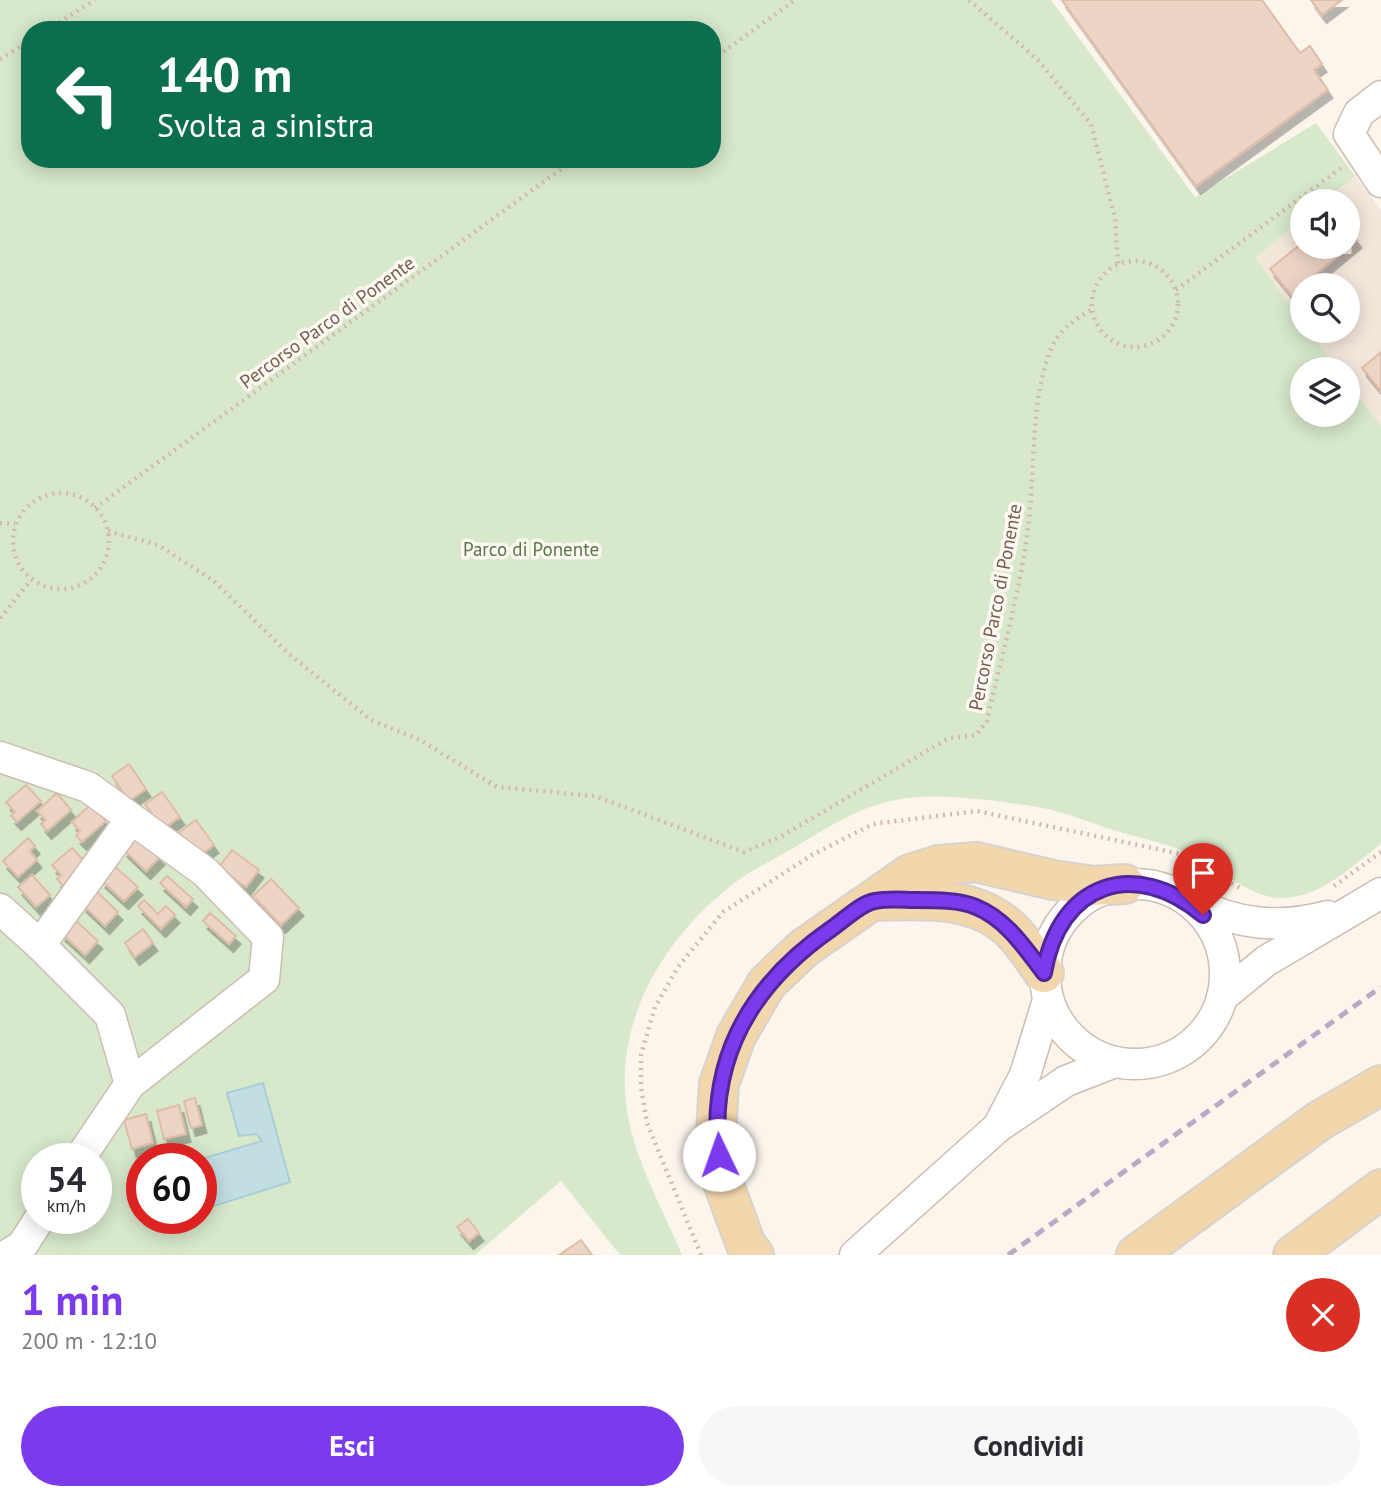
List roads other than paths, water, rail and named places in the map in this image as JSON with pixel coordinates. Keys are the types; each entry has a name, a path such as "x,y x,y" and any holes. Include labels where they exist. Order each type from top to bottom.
{"main road":[{"path":"754,1255 747,1245 721,1177 716,1134 719,1084 736,1036 767,983 804,948 910,874 939,865 976,862 1053,880 1093,886 1125,884"},
{"path":"873,901 936,900 976,906 1010,929 1046,986"},
{"path":"1136,1255 1319,1121 1381,1085"},
{"path":"1293,1255 1381,1189"},
{"path":"1346,1216 1381,1198"}],"street":[{"path":"1381,96 1359,113 1349,134 1381,182"},
{"path":"0,757 88,787 205,872 268,937 264,979 130,1084 90,1143"},
{"path":"40,945 131,819"},
{"path":"998,1127 1025,1075 1046,986 1049,947 1060,923 1077,904 1100,890 1125,884 1154,885 1216,914 1266,925 1303,923 1370,901"},
{"path":"1046,986 1058,1021 1073,1040 1092,1054 1115,1062 1142,1064 1169,1058 1193,1043 1211,1022 1222,997 1225,968 1218,940 1203,915 1181,896"},
{"path":"1222,997 1266,961 1370,901"},
{"path":"0,909 110,1015 130,1084"},
{"path":"855,1255 998,1127 1066,1081 1115,1062"},
{"path":"7,1255 22,1246 30,1234"}],"water":[{"path":"263,1083 290,1182 217,1205 217,1154 262,1141 257,1134 239,1136 227,1093"}],"railway":[{"path":"1008,1255 1381,987"}],"park label":[{"name":"Parco di Ponente","path":"531,549"}]}
